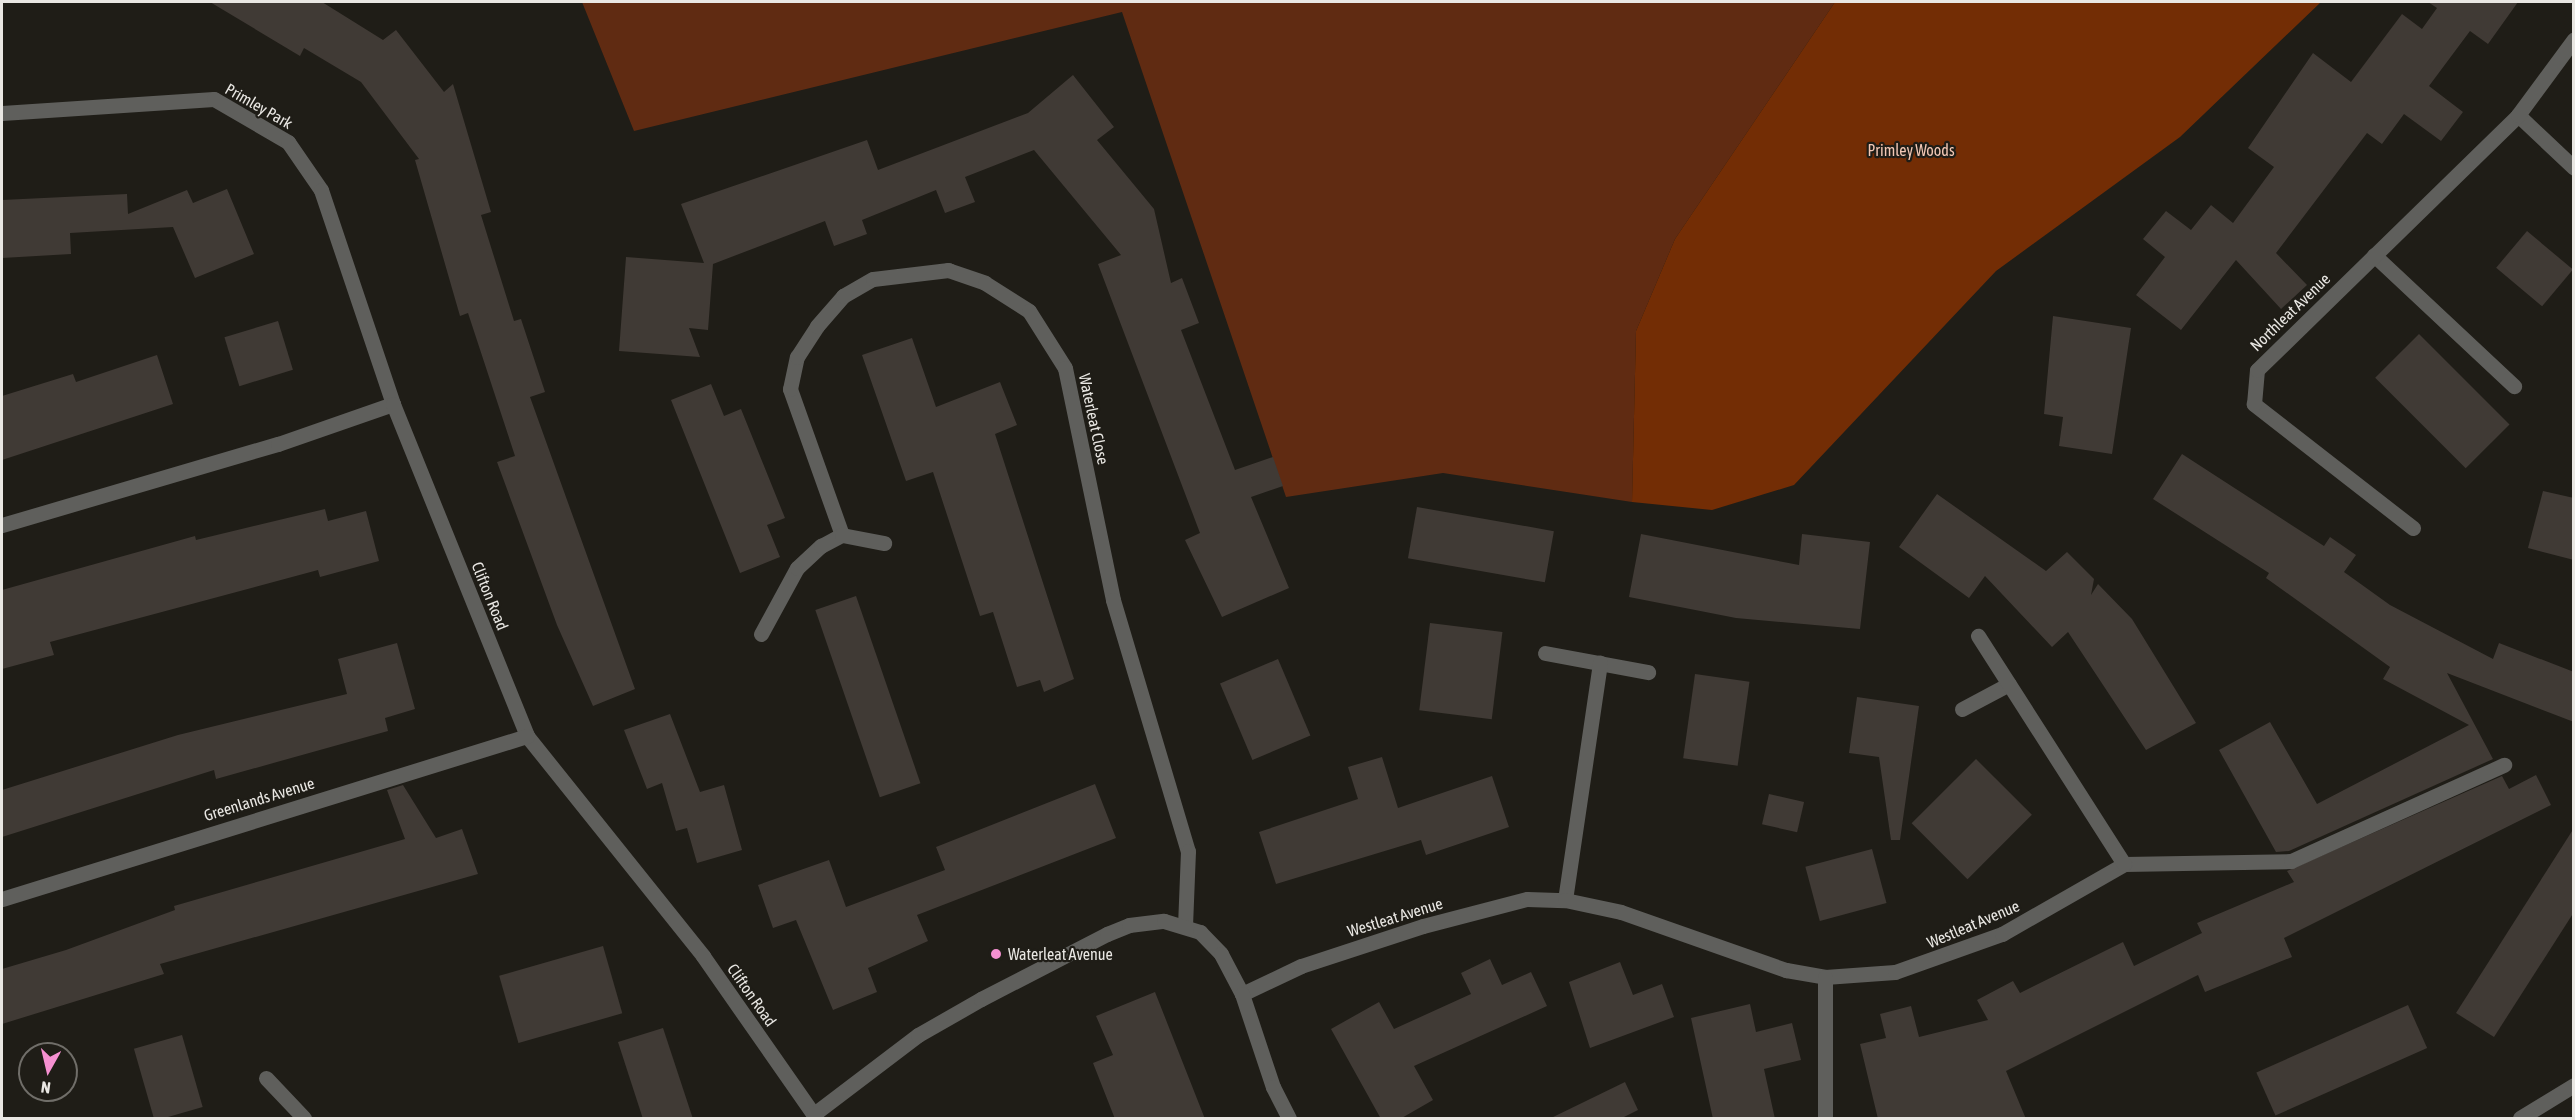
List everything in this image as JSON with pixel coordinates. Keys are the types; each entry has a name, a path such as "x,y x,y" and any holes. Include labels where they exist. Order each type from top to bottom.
{"street":[{"name":"Northleat Avenue","path":"2413,528 2254,404 2257,370 2518,115 2574,39"},
{"name":"Primley Park","path":"2,113 214,99 288,142 321,190 393,404"},
{"path":"2518,115 2574,168"},
{"path":"2374,255 2514,386"},
{"name":"Waterleat Close","path":"842,535 790,389 797,357 817,326 843,296 873,279 948,270 985,283 1029,310 1065,368 1113,600 1188,851 1185,925"},
{"path":"2,525 278,444 393,404"},
{"name":"Clifton Road","path":"393,404 527,736 703,956 815,1116"},
{"path":"761,634 797,568 820,546 842,535 884,543"},
{"path":"1978,636 2124,864 2291,861 2504,765"},
{"path":"1545,653 1648,672"},
{"path":"1565,900 1600,663"},
{"path":"1962,709 2009,684"},
{"name":"Greenlands Avenue","path":"2,899 527,736"},
{"name":"Westleat Avenue","path":"1242,994 1300,966 1423,926 1527,899 1565,900 1621,912 1786,970 1825,977 1860,977 1933,962 2002,934 2124,864"},
{"path":"815,1116 918,1035 1107,934 1146,922 1185,925 1209,940 1242,994 1273,1087 1289,1119"},
{"path":"1825,977 1825,1119"},
{"path":"266,1078 304,1119"},
{"path":"2520,1119 2574,1085"}],"shaded area":[{"path":"582,2 1835,2 1675,239 1636,331 1632,502 1443,473 1286,497 1122,12 634,131"}],"green space":[{"name":"Primley Woods","path":"1835,2 2321,2 2180,137 1996,271 1794,485 1712,510 1632,502 1636,331 1675,239"}],"building":[{"path":"210,2 322,2 383,40 396,30 444,92 453,84 491,212 481,215 514,321 521,319 545,392 530,397 635,689 593,706 557,625 497,462 515,456 468,313 460,316 415,160 419,159 361,82 304,48 300,56"},
{"path":"2428,2 2518,2 2488,44 2470,31 2429,86 2463,112 2441,141 2404,114 2382,144 2367,133 2276,253 2307,285 2281,309 2236,260 2181,330 2136,295 2165,257 2143,239 2166,211 2191,230 2211,205 2233,223 2274,167 2248,148 2313,53 2351,82 2402,14 2422,29 2437,8"},
{"path":"1073,75 1114,127 1097,140 1154,209 1171,283 1182,278 1199,323 1181,330 1235,470 1273,457 1283,486 1251,497 1289,588 1222,617 1185,540 1200,533 1098,264 1121,255 1034,150 965,177 975,202 945,213 936,190 862,220 867,234 834,246 825,221 713,264 708,330 689,328 700,357 619,351 626,257 704,263 681,204 867,140 878,170 1028,113"},
{"path":"227,189 254,254 195,278 173,227 70,233 71,254 2,258 2,200 127,194 128,214 187,190 193,203"},
{"path":"2527,231 2573,270 2542,306 2496,268"},
{"path":"2053,316 2131,328 2112,454 2059,446 2063,417 2044,414"},
{"path":"278,321 293,370 239,386 224,337"},
{"path":"2419,334 2510,425 2466,468 2375,378"},
{"path":"912,338 936,407 1000,382 1017,425 995,434 1074,679 1044,692 1040,680 1017,687 993,612 980,616 933,472 906,481 862,355"},
{"path":"157,355 173,404 2,460 2,396 73,374 76,382"},
{"path":"711,384 724,416 741,409 785,518 767,525 780,557 740,573 671,400"},
{"path":"2182,454 2324,546 2330,537 2356,555 2344,572 2390,605 2493,659 2499,643 2574,672 2574,722 2447,673 2493,759 2289,851 2276,852 2219,750 2270,722 2317,804 2469,725 2383,679 2390,667 2266,578 2269,573 2153,499"},
{"path":"2543,491 2574,498 2574,560 2528,548"},
{"path":"1937,494 2046,571 2067,552 2094,579 2091,595 2098,584 2132,619 2196,723 2146,750 2068,632 2052,647 1985,576 1969,598 1899,547"},
{"path":"1417,507 1554,531 1545,582 1408,558"},
{"path":"325,509 328,521 366,511 379,561 320,577 318,570 50,642 54,655 2,669 2,590 195,536 196,540"},
{"path":"1641,534 1799,565 1802,534 1870,542 1860,629 1736,618 1629,597"},
{"path":"856,596 920,783 880,797 815,610"},
{"path":"1430,623 1502,632 1492,719 1419,710"},
{"path":"397,643 415,709 385,718 388,731 216,779 214,770 2,837 2,790 178,735 347,694 338,659"},
{"path":"1278,659 1310,735 1252,760 1220,684"},
{"path":"1695,674 1749,682 1738,766 1683,758"},
{"path":"1857,697 1919,706 1900,840 1891,840 1879,757 1849,753"},
{"path":"670,714 700,792 724,785 742,850 697,863 687,828 676,831 662,783 647,789 624,730"},
{"path":"1382,757 1398,808 1492,776 1509,827 1426,855 1421,840 1276,884 1259,832 1358,799 1348,767"},
{"path":"1976,759 2032,815 1968,879 1912,823"},
{"path":"2536,775 2551,805 2284,938 2292,957 2205,992 2198,975 2006,1071 2026,1119 1878,1119 1860,1044 1886,1038 1880,1014 1911,1006 1919,1037 1988,1020 1977,1000 2013,981 2020,993 2123,942 2134,966 2202,933 2197,923 2294,882 2287,871 2502,776 2509,789"},
{"path":"1095,784 1116,838 917,915 928,941 868,968 877,992 833,1010 796,920 773,928 758,885 829,860 846,907 945,870 936,847"},
{"path":"403,785 436,838 462,829 478,874 160,964 164,974 2,1024 2,969 66,950 175,910 174,906 405,839 387,790"},
{"path":"1769,794 1804,802 1797,832 1762,824"},
{"path":"2574,828 2574,912 2494,1037 2456,1013"},
{"path":"1872,849 1886,903 1820,921 1805,867"},
{"path":"603,946 622,1013 518,1043 499,976"},
{"path":"1490,959 1502,985 1531,972 1547,1006 1414,1066 1433,1100 1400,1119 1381,1119 1331,1029 1379,1002 1394,1029 1471,994 1461,973"},
{"path":"1620,962 1633,995 1662,984 1674,1017 1590,1048 1569,982"},
{"path":"1155,992 1205,1119 1115,1119 1093,1063 1113,1055 1096,1016"},
{"path":"1750,1004 1756,1032 1792,1023 1801,1060 1764,1069 1775,1119 1713,1119 1691,1018"},
{"path":"2408,1005 2427,1048 2275,1115 2256,1073"},
{"path":"663,1028 693,1119 643,1119 618,1042"},
{"path":"182,1035 203,1107 165,1118 154,1118 134,1049"},
{"path":"1625,1082 1638,1110 1620,1119 1549,1119"}],"place":[{"name":"Waterleat Avenue","path":"996,954"}]}
